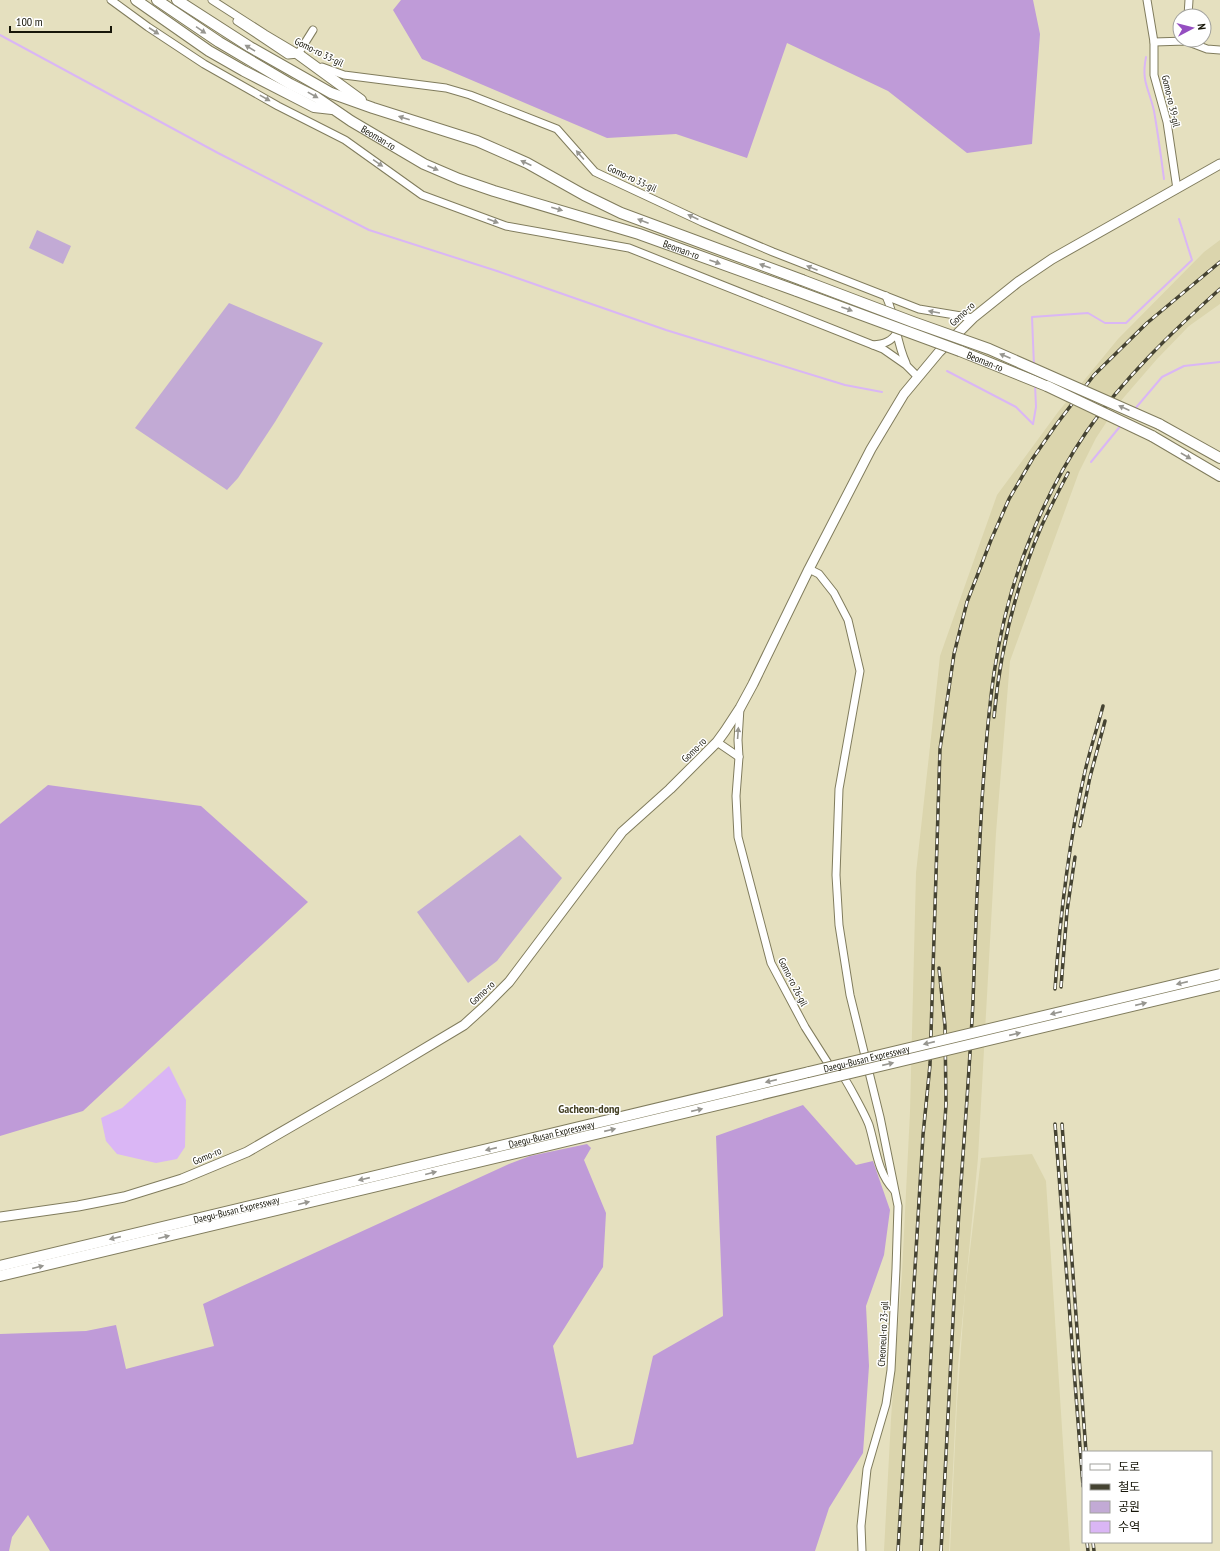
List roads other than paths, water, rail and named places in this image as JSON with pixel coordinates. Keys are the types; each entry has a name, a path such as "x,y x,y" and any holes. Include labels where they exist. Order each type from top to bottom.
{"highway":[{"path":"136,0 209,51 244,71 314,107 334,109"},
{"name":"Beoman-ro","path":"157,0 231,50 290,84 316,97 424,164 459,179 494,191 639,234 975,356 1047,386 1152,436 1220,476"},
{"path":"177,0 225,32 296,74 331,93 373,108"},
{"path":"298,54 373,108"},
{"name":"Beoman-ro","path":"373,108 476,142 527,163 584,195 621,213 989,349 1159,424 1220,458"},
{"name":"Daegu-Busan Expressway","path":"658,1114 809,1072 1220,974"},
{"name":"Daegu-Busan Expressway","path":"0,1266 658,1114 809,1083 1220,985"},
{"name":"Daegu-Busan Expressway","path":"0,1276 571,1134"}],"main road":[{"name":"Gomo-ro","path":"0,1217 124,1197 182,1179 253,1148 382,1074 464,1024 509,982 622,832 670,789 717,742 740,708 871,449 904,394 939,352 973,318 1018,282 1052,259 1220,164"}],"street":[{"path":"111,0 148,27 204,64 278,106 345,140 422,195 506,226 629,248 873,345 906,365 918,378"},
{"path":"205,0 288,55 298,54 313,30"},
{"name":"Gomo-ro 33-gil","path":"212,0 298,54 329,70 344,75 446,88 470,95 557,129 595,172 773,252 919,309 973,318"},
{"name":"Gomo-ro 39-gil","path":"1147,0 1154,42 1154,75 1167,122 1177,189"},
{"path":"1154,42 1172,41"},
{"path":"1205,48 1220,50"},
{"path":"886,296 894,316 901,352 906,365"},
{"path":"873,345 889,341 897,332"},
{"name":"Cheoneul-ro 23-gil","path":"809,569 819,574 834,593 848,620 860,671 839,789 836,875 839,925 850,995 880,1117 898,1206 891,1370 886,1404 867,1469 861,1526 862,1551"},
{"name":"Gomo-ro 26-gil","path":"740,708 738,740 739,757 736,796 738,837 771,963 805,1028 831,1068 837,1068 849,1086 868,1123 877,1159 886,1181 895,1192"},
{"path":"717,742 739,757"}],"water":[{"path":"169,1066 186,1100 185,1147 177,1159 156,1163 117,1154 106,1141 101,1118 122,1108"}],"waterway":[{"path":"0,35 218,153 369,230 497,271 666,330 845,385 882,392"},
{"path":"1146,57 1144,73 1154,111 1164,179"},
{"path":"1034,366 1032,317 1088,313 1105,323 1126,323 1192,260 1179,219"},
{"path":"1134,410 1162,377 1184,366 1220,362"},
{"path":"947,371 1016,407 1033,424"},
{"path":"1033,424 1036,407 1035,384"},
{"path":"1091,462 1122,424"}],"railway":[{"path":"898,1551 923,1135 930,1065 940,749 954,654 967,602 991,540 1009,499 1033,458 1094,375 1147,323 1220,262"},
{"path":"941,1551 957,1243 973,1001 982,800 990,702 1000,638 1007,607 1034,529 1054,486 1078,444 1101,411 1149,356 1220,289"},
{"path":"994,717 1000,668 1005,643 1010,619 1024,571 1042,525 1068,473"},
{"path":"1055,989 1062,909 1073,829 1086,767 1103,706"},
{"path":"1080,826 1090,777 1105,721"},
{"path":"1061,987 1067,911 1075,857"},
{"path":"921,1551 934,1296 946,1104 945,1026 939,968"},
{"path":"1055,1124 1082,1473"},
{"path":"1062,1124 1086,1451"},
{"path":"1087,1543 1088,1551"},
{"path":"1093,1543 1094,1551"}],"district":[{"name":"Gacheon-dong","path":"589,1108"}]}
